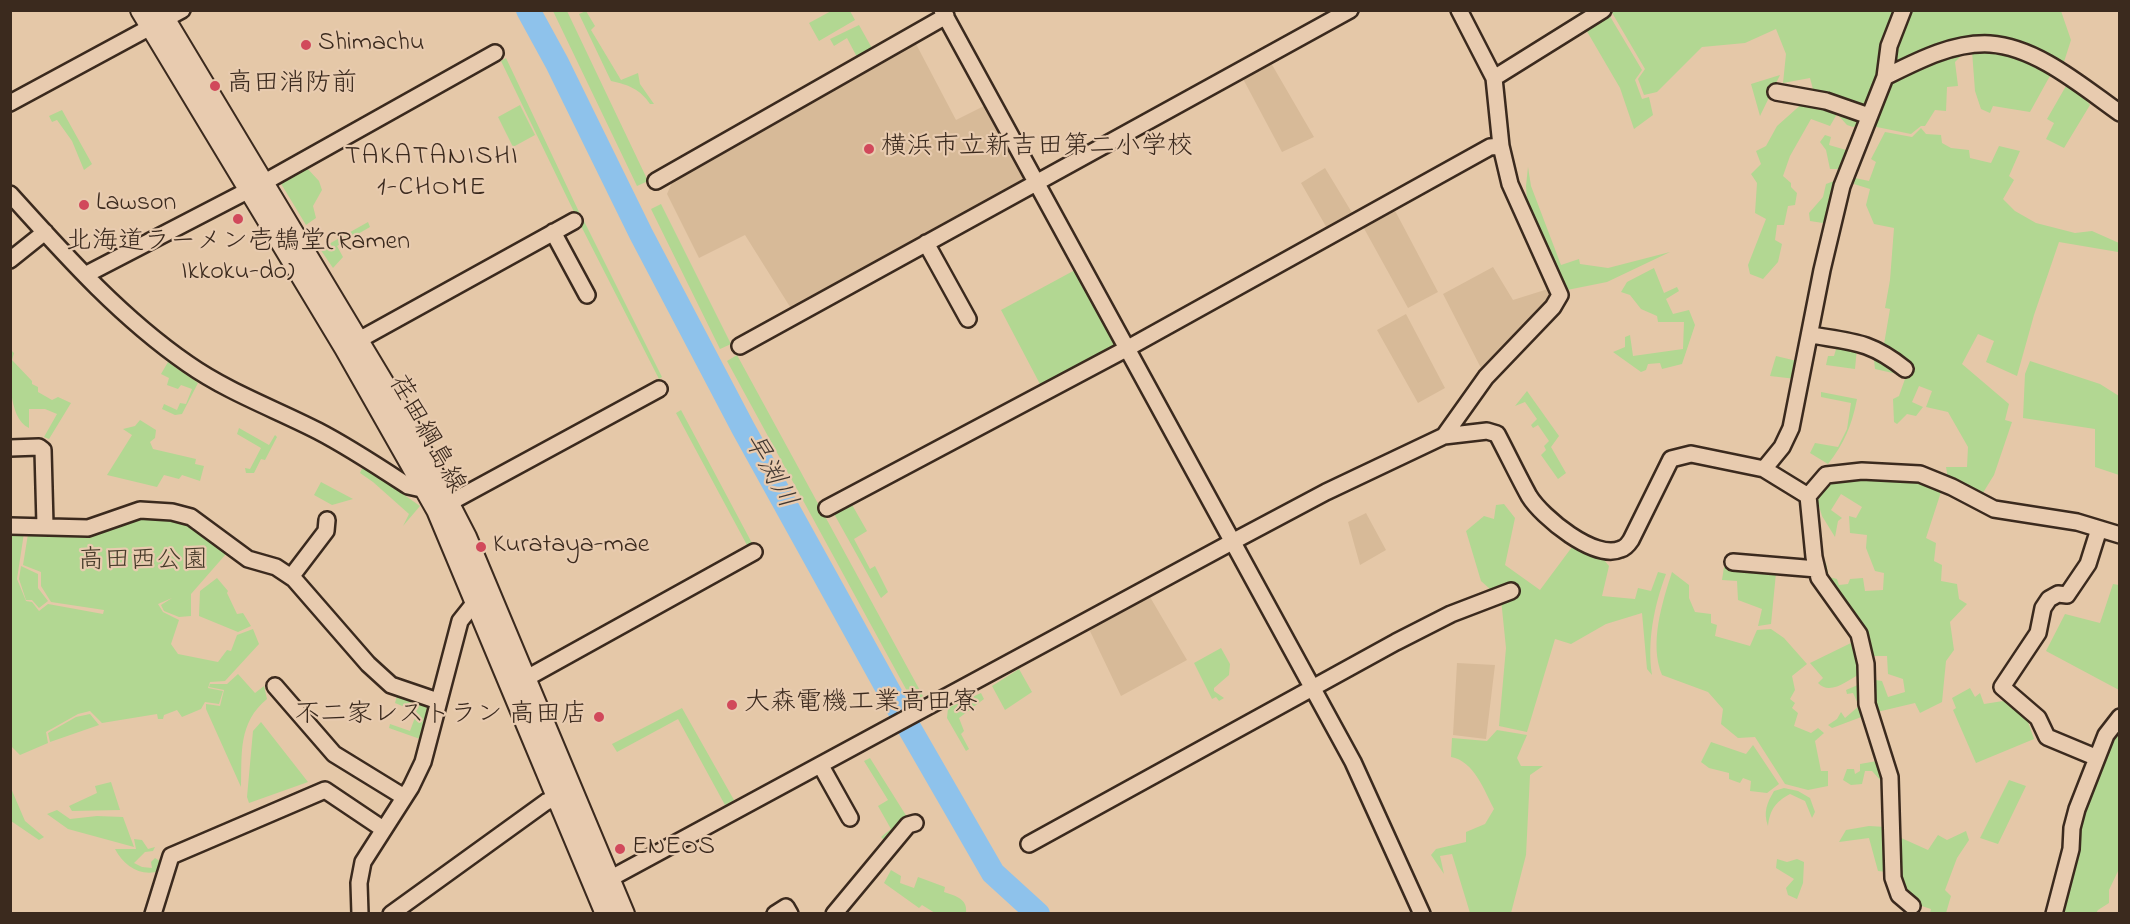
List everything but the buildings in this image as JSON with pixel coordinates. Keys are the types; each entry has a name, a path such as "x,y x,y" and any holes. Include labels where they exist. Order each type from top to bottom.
{"main road":[{"name":"荏田綱島線","path":"154,17 431,483"},
{"name":"荏田綱島線","path":"256,187 357,341 431,483 525,679 565,794"},
{"name":"荏田綱島線","path":"443,507 477,601 565,794 602,884 624,914"},
{"name":"荏田綱島線","path":"602,884 606,914"}],"street":[{"path":"10,103 154,17 182,10"},
{"path":"740,346 1350,10"},
{"path":"1444,436 1486,377 1553,307 1560,295 1510,184 1501,146 1494,78 1459,10"},
{"path":"1494,78 1603,10"},
{"path":"1764,469 1782,447 1791,428 1822,270 1842,186 1885,77 1889,46 1903,10"},
{"path":"656,181 944,13 1353,762 1422,914"},
{"path":"1885,77 1924,58 1964,46 1990,44 2014,49 2036,59 2084,87 2120,113"},
{"path":"85,275 256,187 495,53"},
{"path":"1776,93 1826,101 1869,116"},
{"path":"827,508 1128,348 1490,147 1501,146"},
{"path":"10,194 85,275 124,313 178,357 207,376 337,442 408,486 431,483"},
{"path":"357,341 574,221"},
{"path":"10,260 45,232"},
{"path":"553,232 587,295"},
{"path":"926,243 968,319"},
{"path":"1811,335 1871,346 1905,369"},
{"path":"443,507 659,389"},
{"path":"602,884 1232,542 1326,492 1444,436 1487,431 1497,434 1531,498 1553,522 1578,541 1607,550 1621,550 1631,540 1671,459 1690,454 1764,469 1808,496"},
{"path":"10,448 39,447 43,450 45,525"},
{"path":"1912,906 1899,895 1893,879 1890,777 1867,704 1866,664 1859,634 1819,578 1808,496 1826,475 1863,471 1920,474 1953,487 1994,509 2120,535"},
{"path":"10,526 45,525 88,528 140,510 172,512 191,517 248,559 276,567 291,577 368,664 391,685 438,701"},
{"path":"291,577 326,531 327,519"},
{"path":"2096,757 2047,737 2038,718 2002,687 2038,633 2043,608 2049,599 2058,594 2067,595 2088,564 2099,529"},
{"path":"525,679 754,552"},
{"path":"1733,562 1817,568"},
{"path":"1029,844 1451,614 1511,591"},
{"path":"360,914 359,883 363,862 423,762 460,621 477,601"},
{"path":"275,686 334,754 404,797"},
{"path":"2054,914 2071,849 2076,809 2106,735 2120,717"},
{"path":"821,766 850,818"},
{"path":"153,914 171,856 325,790 383,829"},
{"path":"391,914 565,794"},
{"path":"834,914 908,825 915,823"},
{"path":"775,914 786,907 790,914"}],"shaded area":[{"name":"横浜市立新吉田第二小学校","path":"916,44 956,120 988,104 1029,181 792,310 745,235 699,258 667,194 674,178"},
{"path":"1271,63 1314,137 1282,152 1242,77"},
{"path":"1325,168 1354,216 1328,230 1301,183"},
{"path":"1392,205 1438,292 1408,308 1361,223"},
{"path":"1493,267 1513,300 1548,289 1549,297 1544,307 1482,370 1443,294"},
{"path":"1406,314 1445,388 1418,403 1377,330"},
{"path":"1366,513 1386,550 1360,565 1348,522"},
{"path":"1150,597 1187,660 1121,696 1089,629"},
{"path":"1457,663 1495,665 1486,739 1453,735"}],"green space":[{"path":"833,10 850,11 855,20 819,41 809,23"},
{"path":"553,11 567,11 648,181 637,186"},
{"path":"586,11 595,26 591,30 621,80 638,73 640,84 654,104 650,104 634,88 611,81 579,14"},
{"path":"1611,11 2061,11 2071,40 2063,65 1964,42 1882,80 1862,122 1853,127 1847,125 1837,114 1830,126 1811,119 1790,156 1783,176 1797,193 1795,205 1788,206 1784,225 1777,225 1775,240 1782,244 1778,262 1763,279 1750,274 1748,265 1766,219 1755,213 1757,183 1751,174 1761,164 1756,151 1766,146 1777,126 1814,93 1810,78 1783,83 1786,54 1776,29 1745,43 1702,47 1657,92 1644,95 1638,79 1645,69"},
{"path":"1608,13 1642,70 1635,80 1642,99 1649,97 1653,115 1634,129 1620,88 1585,28"},
{"path":"859,25 873,50 858,59 847,38 834,46 830,39"},
{"path":"1988,48 2024,59 2051,74 2030,112 1993,106 1990,113 1981,109 1975,91 1972,51"},
{"path":"1962,50 1963,54 1955,62 1958,86 1947,87 1946,111 1935,110 1925,126 1921,126 1911,134 1872,126 1888,80"},
{"path":"506,58 580,214 576,216 501,61"},
{"path":"1780,75 1760,116 1751,84"},
{"path":"2066,86 2080,93 2090,105 2064,148 2046,139 2054,123 2047,119"},
{"path":"520,105 535,135 513,147 498,117"},
{"path":"62,110 92,164 84,170 72,141 57,120 52,122 49,116"},
{"path":"1921,128 1926,134 1941,135 1942,143 1951,148 1969,150 1970,158 1991,163 1999,146 2020,151 2009,176 2014,180 2003,199 2015,211 2036,223 2075,233 2092,231 2119,243 2118,252 2059,242 2034,315 2017,376 1986,362 1994,341 1978,334 1962,364 2009,404 2005,420 2012,422 1994,475 1981,496 1948,479 1946,467 1967,467 1968,447 1948,412 1926,407 1932,391 1919,386 1912,402 1923,407 1916,416 1907,414 1897,424 1894,422 1893,399 1899,396 1906,376 1875,369 1872,343 1884,344 1890,309 1885,308 1890,280 1894,228 1874,224 1866,205 1870,189 1854,184 1855,178 1869,181 1876,162 1871,159 1885,132 1912,137"},
{"path":"1825,135 1831,137 1829,145 1846,150 1851,137 1854,140 1839,169 1830,169 1826,150 1820,142"},
{"path":"306,167 319,181 322,190 313,206 316,218 306,225 280,182 282,178"},
{"path":"1528,167 1531,186 1561,265 1579,259 1580,264 1608,268 1670,252 1607,282 1562,291 1528,214 1526,186"},
{"path":"1834,181 1831,211 1823,223 1810,221 1809,213 1823,197 1826,184"},
{"path":"661,204 731,344 720,349 651,209"},
{"path":"583,219 662,377 659,379 579,222"},
{"path":"368,222 370,227 337,246 343,257 333,268 320,249"},
{"path":"1654,268 1664,293 1677,287 1679,291 1666,299 1673,314 1689,310 1695,325 1682,364 1662,369 1660,363 1648,364 1646,370 1641,372 1613,352 1625,347 1625,337 1630,335 1633,356 1683,349 1684,322 1658,322 1657,316 1641,309 1630,295 1621,292 1627,282"},
{"path":"1075,270 1117,345 1041,386 1001,310"},
{"path":"1837,346 1857,348 1855,369 1826,365 1828,356 1834,356"},
{"path":"11,350 14,353 12,360 32,381 32,384 38,387 38,392 52,400 58,397 71,403 49,439 44,437 57,414 45,409 29,409 29,428 22,423 17,414 11,393"},
{"path":"737,355 923,696 913,702 727,361"},
{"path":"1776,356 1801,362 1796,379 1770,376"},
{"path":"2030,361 2100,384 2119,396 2119,475 2095,467 2095,429 2023,418 2025,374"},
{"path":"168,362 198,383 182,414 175,415 162,409 164,404 177,410 180,403 186,404 192,389 181,385 178,389 167,385 169,378 161,374"},
{"path":"1527,391 1559,436 1551,447 1566,473 1558,479 1541,455 1546,450 1544,446 1549,441 1538,425 1533,428 1531,425 1537,419 1525,402 1515,406"},
{"path":"1821,392 1857,399 1847,434 1828,464 1810,453 1815,443 1838,447 1847,429 1851,403 1821,397"},
{"path":"681,410 753,545 748,547 676,413"},
{"path":"140,420 156,430 155,438 150,442 153,449 196,459 195,464 204,466 200,481 182,475 179,479 164,475 157,487 107,475 132,435 123,429 135,426"},
{"path":"239,428 269,445 275,435 277,437 265,460 261,459 254,473 246,473 245,468 250,469 261,448 237,434"},
{"path":"363,466 420,506 403,526 409,514 360,473"},
{"path":"1852,477 1916,478 1970,502 1969,506 1941,492 1926,538 1936,543 1934,561 1942,565 1941,581 1957,584 1959,599 1967,604 1950,622 1954,650 1946,661 1942,702 1920,713 1915,703 1877,712 1871,700 1869,679 1882,681 1888,697 1905,692 1903,679 1888,674 1887,656 1868,656 1835,599 1818,561 1826,563 1829,577 1837,579 1839,585 1848,584 1850,579 1863,578 1865,591 1883,590 1884,573 1875,571 1866,548 1867,535 1850,533 1849,516 1856,518 1862,507 1841,494 1831,510 1842,518 1838,521 1835,537 1822,516 1816,496 1829,483"},
{"path":"321,482 353,499 332,505 314,495"},
{"path":"851,503 867,531 854,539 870,569 875,566 888,592 881,598 833,512"},
{"path":"1504,504 1515,518 1505,565 1540,590 1572,547 1600,555 1609,566 1602,596 1635,599 1638,588 1651,591 1658,572 1666,574 1653,624 1650,649 1652,675 1647,669 1642,613 1606,624 1571,644 1555,639 1527,732 1499,726 1506,648 1501,599 1481,581 1466,531 1484,516 1494,519 1496,505"},
{"name":"高田西公園","path":"142,516 178,519 226,554 191,594 191,616 179,617 164,611 161,605 172,598 158,604 163,612 179,620 171,644 178,654 218,662 227,650 231,651 237,635 253,629 259,644 225,681 210,682 208,688 223,691 219,704 205,702 201,709 182,717 177,710 164,715 163,719 158,719 157,714 102,723 90,711 78,714 46,732 48,743 20,755 11,746 11,533 24,533 17,579 26,601 32,602 39,611 48,604 103,614 104,610 51,602 41,586 41,572 23,565 28,534 85,536"},
{"path":"21,566 38,574 38,588 48,601 39,608 32,600 26,600 19,579"},
{"path":"1724,567 1776,573 1771,624 1758,626 1762,609 1738,600 1737,581 1722,580"},
{"path":"1672,572 1689,585 1689,598 1695,612 1711,614 1711,623 1717,625 1715,636 1750,646 1757,630 1771,629 1784,638 1807,664 1792,676 1795,690 1790,699 1795,703 1792,708 1798,713 1794,726 1811,733 1818,728 1824,733 1815,741 1821,771 1828,771 1828,786 1808,790 1785,784 1755,737 1738,738 1721,724 1723,709 1708,692 1662,675 1658,663 1658,624"},
{"path":"217,578 228,591 237,614 243,613 251,626 238,632 199,616 200,591"},
{"path":"2113,584 2119,585 2119,690 2046,651 2065,614 2100,623"},
{"path":"1853,642 1862,661 1860,674 1845,683 1828,688 1823,687 1818,683 1823,678 1810,663"},
{"path":"1221,648 1230,664 1229,675 1214,688 1214,691 1224,698 1219,701 1216,697 1212,699 1194,663"},
{"path":"1019,669 1032,692 1005,710 992,686"},
{"path":"238,674 255,693 264,686 267,699 258,708 246,728 242,751 241,787 206,709 206,704 220,706 224,690 209,687 210,684 227,684"},
{"path":"1860,684 1864,716 1832,728 1828,725 1837,719 1841,712 1845,718 1859,706 1853,693 1847,694 1846,690"},
{"path":"1970,688 1975,697 1980,693 1984,704 2003,701 2027,719 2034,739 1976,763 1953,710 1956,708 1952,698"},
{"path":"981,693 984,699 959,718 964,731 961,734 969,749 966,751 947,718 948,708"},
{"path":"397,696 429,708 420,739 389,728 390,724 410,731 417,712 395,703"},
{"path":"682,708 734,800 725,805 678,719 617,752 612,744"},
{"path":"90,714 99,725 50,742 48,733 76,717"},
{"path":"261,722 308,782 249,803 247,797 253,731"},
{"path":"2119,723 2119,869 2109,890 2109,903 2096,913 2054,914 2099,756"},
{"path":"1497,730 1527,735 1517,758 1521,766 1543,766 1530,775 1526,855 1511,913 1470,913 1452,854 1440,856 1444,874 1431,855 1436,849 1466,842 1466,832 1485,824 1494,809 1472,770 1466,764 1451,757 1452,738 1487,741"},
{"path":"1711,742 1746,754 1753,745 1779,784 1767,793 1750,791 1751,781 1743,778 1740,783 1729,779 1729,773 1709,768 1701,762"},
{"path":"870,758 907,817 885,841 881,837 891,829 878,806 888,800 864,761"},
{"path":"1877,761 1882,782 1872,771 1865,771 1862,784 1851,785 1843,780 1847,769 1854,769 1855,774 1860,771 1860,764"},
{"path":"2009,780 2026,786 1998,844 1980,838"},
{"path":"111,782 120,810 72,811 69,806 97,793 95,786"},
{"path":"10,786 25,821 44,837 39,840 11,821"},
{"path":"1784,788 1798,791 1810,798 1815,812 1812,818 1805,801 1790,794 1774,807 1768,826 1766,808 1769,800 1774,791"},
{"path":"57,810 70,819 97,816 123,817 134,847 68,829 47,814"},
{"path":"1869,826 1886,827 1887,872 1878,871 1869,838 1839,842 1846,830"},
{"path":"1966,831 1969,840 1957,858 1945,890 1951,896 1946,913 1930,913 1931,909 1914,902 1899,886 1897,880 1903,869 1896,864 1899,837 1928,850 1938,835 1947,840"},
{"path":"134,839 142,840 148,849 155,847 153,851 145,852 134,863 152,868 151,862 155,858 160,861 160,871 139,871 123,860 115,849 136,849"},
{"path":"1777,859 1787,862 1797,859 1804,862 1803,883 1797,899 1788,895 1786,888 1794,879 1776,868"},
{"path":"891,870 901,876 900,883 914,888 918,877 945,887 944,892 963,901 966,913 935,913 922,905 919,908 884,883"}],"waterway":[{"name":"早渕川","path":"528,10 557,63 641,234 743,428 907,724 993,873 1038,914"}],"place":[{"name":"Shimachu","path":"306,45"},
{"name":"高田消防前","path":"215,86"},
{"name":"横浜市立新吉田第二小学校","path":"869,149"},
{"name":"Lawson","path":"84,205"},
{"name":"北海道ラーメン壱鵠堂(Ramen Ikkoku-do)","path":"238,219"},
{"name":"Kurataya-mae","path":"481,547"},
{"name":"大森電機工業高田寮","path":"732,705"},
{"name":"不二家レストラン 高田店","path":"599,717"},
{"name":"ENEOS","path":"620,849"}],"district":[{"name":"TAKATANISHI 1-CHOME","path":"432,174"}]}
